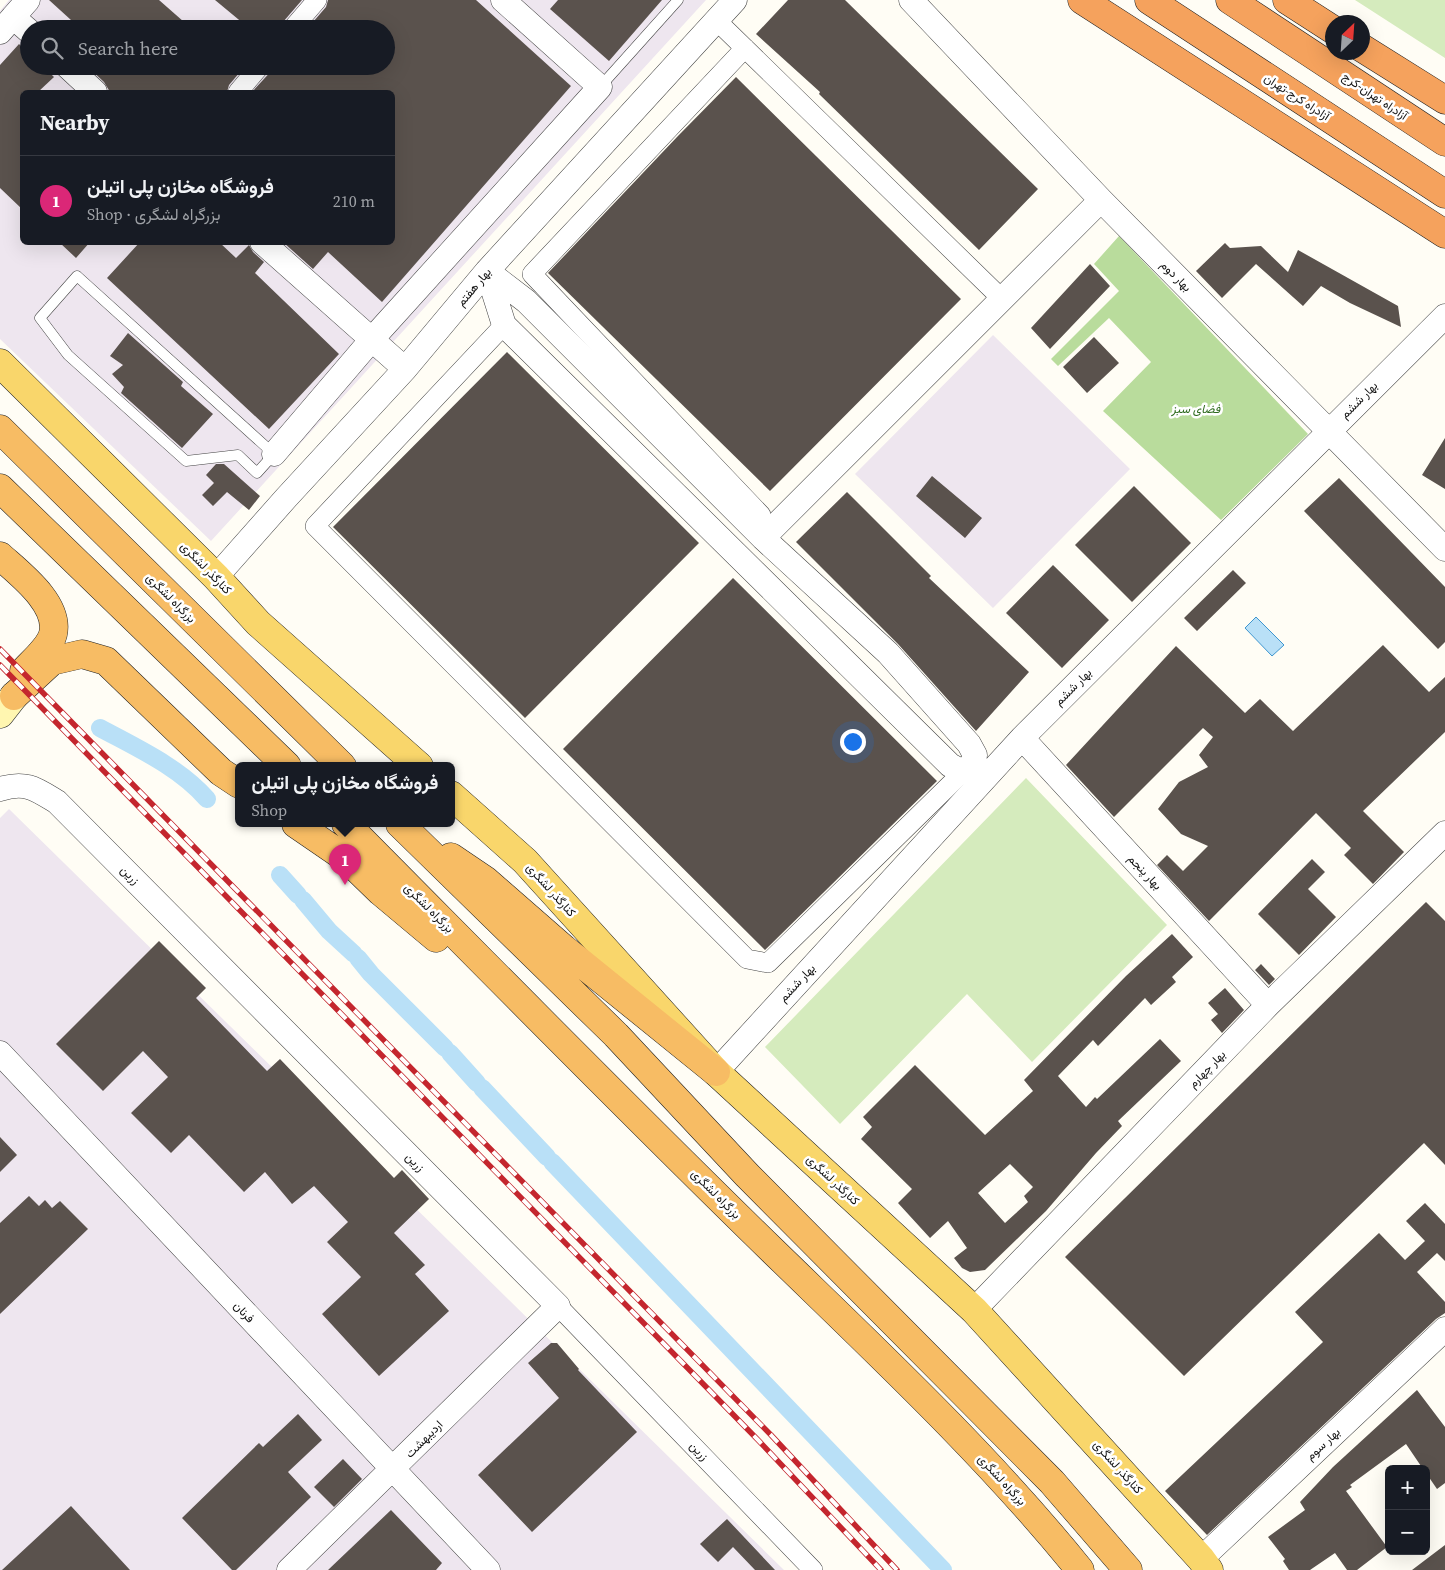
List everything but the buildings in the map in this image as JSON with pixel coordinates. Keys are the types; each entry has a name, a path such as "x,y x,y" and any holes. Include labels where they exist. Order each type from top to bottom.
{"highway":[{"path":"1082,0 1445,234"},
{"name":"آزادراه کرج-تهران","path":"1149,0 1445,194"},
{"name":"آزادراه تهران-کرج","path":"1230,0 1445,142"},
{"path":"1287,0 1325,24"},
{"path":"1370,53 1445,100"},
{"name":"بزرگراه لشگری","path":"0,430 338,762"},
{"path":"0,488 283,762"},
{"path":"0,556 40,594 52,613 53,634 43,652 5,699"},
{"path":"5,699 52,661 82,654 106,661 221,772 235,781"},
{"path":"300,827 347,859 381,892 470,969 527,1007"},
{"name":"بزرگراه لشگری","path":"349,827 527,1007 774,1252 866,1340 990,1466 1041,1522 1080,1570"},
{"path":"403,827 616,1035 747,1175 1052,1482 1128,1570"},
{"path":"411,827 485,880 564,949 716,1072"}],"main road":[{"name":"کنارگذر لشگری","path":"0,363 216,577 258,623 414,762"},
{"name":"کنارگذر لشگری","path":"455,799 525,861 716,1072 974,1310 1205,1564"}],"street":[{"path":"300,20 317,0"},
{"path":"274,454 373,338 600,87 503,0"},
{"name":"بهار هفتم","path":"216,577 405,369 487,271 735,0"},
{"name":"بهار دوم","path":"911,0 1100,200 1445,549"},
{"path":"716,20 1001,298"},
{"path":"745,48 532,274 761,515 763,538"},
{"path":"77,75 93,90"},
{"path":"240,90 252,75"},
{"path":"763,538 1100,200"},
{"path":"265,245 373,338 405,369"},
{"path":"487,271 504,325 950,765 962,772"},
{"path":"487,271 526,301 763,538 888,653 969,744 975,755 974,762 768,963 746,959 315,526 504,325"},
{"name":"بهار ششم","path":"716,1072 1022,738 1445,316"},
{"name":"بهار پنجم","path":"1022,738 1268,1005"},
{"name":"زرین","path":"0,789 14,784 36,789 57,802 558,1306 813,1570"},
{"name":"بهار چهارم","path":"974,1310 1268,1005 1445,833"},
{"name":"فرنان","path":"0,1053 488,1570"},
{"name":"اردیبهشت","path":"289,1570 558,1306"},
{"name":"بهار سوم","path":"1205,1564 1445,1329"}],"lane":[{"path":"600,87 678,0"},
{"path":"77,276 274,454 257,473 238,455 186,461 68,355 40,318 77,276"}],"shaded area":[{"path":"9,0 706,0 211,541 0,339 0,11"},
{"path":"993,335 1130,469 993,608 855,474"},
{"path":"9,809 784,1570 0,1570 0,818"}],"green space":[{"path":"1355,0 1445,0 1445,58"},
{"name":"فضای سبز","path":"1119,236 1308,434 1221,520 1103,411 1151,362 1109,318 1058,366 1051,359 1119,291 1094,264"},
{"path":"1026,778 1167,925 1032,1062 967,994 840,1124 765,1047"}],"water":[{"path":"1256,617 1284,645 1272,656 1245,628"}],"waterway":[{"path":"100,728 171,768 184,777 207,799"},
{"path":"280,875 298,895"},
{"path":"303,900 329,931 354,954"},
{"path":"358,958 371,974 445,1048"},
{"path":"450,1053 477,1083"},
{"path":"482,1088 547,1157"},
{"path":"552,1162 943,1570"}],"railway":[{"path":"0,649 771,1435 897,1570"},
{"path":"0,665 759,1441 881,1570"}],"place":[{"name":"فروشگاه مخازن پلی اتیلن","path":"345,885"}]}
